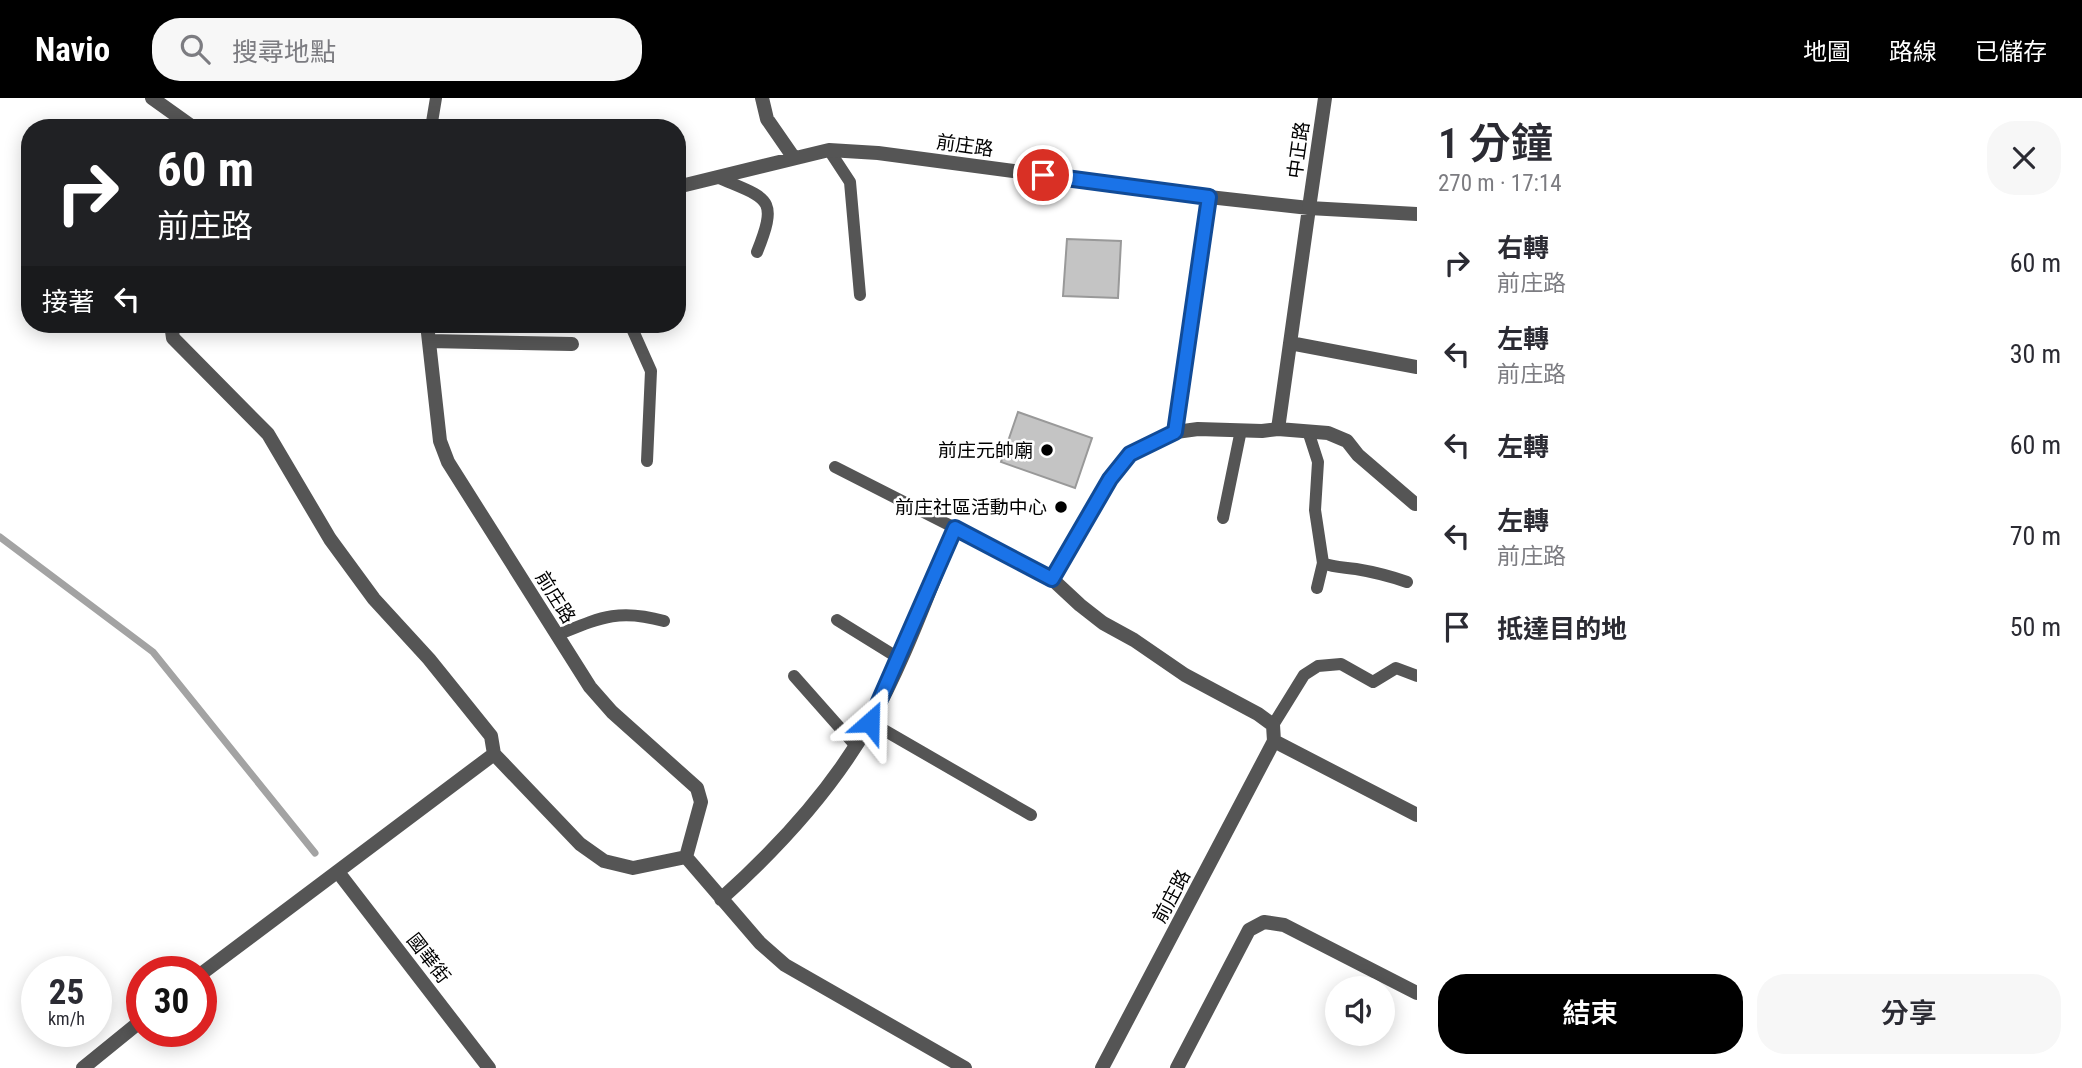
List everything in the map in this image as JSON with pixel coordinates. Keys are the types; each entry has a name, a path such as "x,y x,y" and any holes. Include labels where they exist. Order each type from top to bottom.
{"street":[{"path":"152,98 181,119"},
{"path":"762,98 767,119 793,158"},
{"name":"中正路","path":"1278,429 1325,98"},
{"name":"前庄路","path":"686,185 829,150 878,153 1309,208 1417,214"},
{"path":"1175,432 1209,197"},
{"path":"172,333 173,338 268,434 330,539 374,599 429,659 491,736 494,754 580,844 604,861 633,867 686,857 760,943 785,965 965,1068"},
{"name":"前庄路","path":"429,333 440,441 448,462 590,687 612,712 697,788 701,802 686,857"},
{"path":"430,341 572,344"},
{"path":"1290,343 1417,367"},
{"path":"1052,579 1110,479 1130,454 1175,432 1198,429 1278,429 1328,433 1347,441 1358,455 1415,504"},
{"path":"721,899 756,869 816,802 856,746 900,659 955,528 1052,579 1103,623 1134,640 1185,675 1258,714 1273,725 1274,741 1417,815"},
{"name":"前庄路","path":"1102,1068 1274,741"},
{"path":"217,962 494,754"},
{"name":"國華街","path":"338,872 489,1068"},
{"path":"1177,1068 1249,930 1264,922 1284,925 1417,993"},
{"path":"83,1068 126,1033"}],"lane":[{"path":"432,119 436,98"},
{"path":"829,150 850,182 860,295"},
{"path":"719,178 759,195 768,206 769,222 757,251"},
{"path":"634,333 651,371 648,461"},
{"path":"1223,518 1241,430"},
{"path":"1308,431 1318,462 1315,510 1323,564 1317,588"},
{"path":"835,467 955,528"},
{"path":"1323,564 1338,569 1354,568 1390,575 1407,582"},
{"path":"557,635 607,615 640,614 664,621"},
{"path":"837,620 900,659"},
{"path":"1273,725 1304,675 1318,666 1341,664 1373,682 1396,668 1417,676"},
{"path":"794,676 856,746"},
{"path":"870,722 1031,815"}],"building":[{"path":"1067,239 1121,241 1118,298 1063,296"},
{"name":"前庄元帥廟","path":"1018,412 1092,438 1075,488 1001,462"}],"waterway":[{"path":"0,537 153,652 315,853"}],"place":[{"name":"前庄元帥廟","path":"1047,450"},
{"name":"前庄社區活動中心","path":"1061,507"}],"route":[{"path":"870,722 900,659 955,528 1052,579 1110,479 1130,454 1175,432 1209,197 1043,175"}]}
